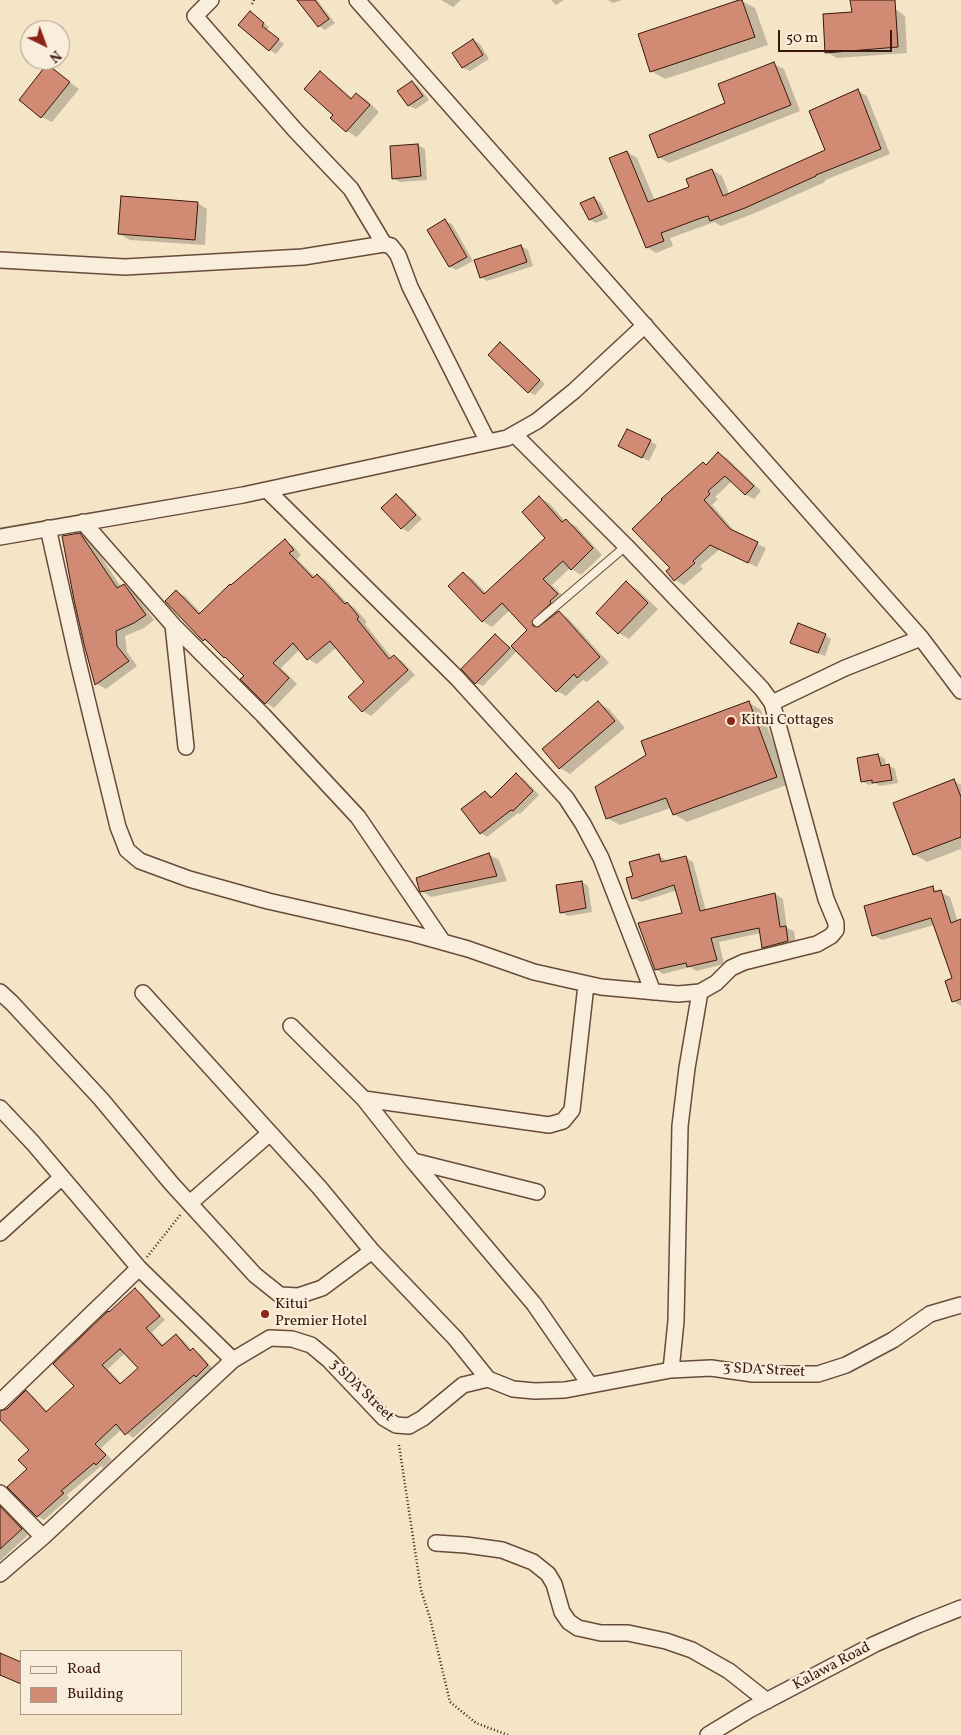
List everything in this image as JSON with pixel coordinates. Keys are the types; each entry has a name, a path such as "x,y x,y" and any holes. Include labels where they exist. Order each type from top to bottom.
{"street":[{"path":"211,0 195,16 295,130 351,189 384,244"},
{"path":"358,0 921,638 961,692"},
{"path":"0,260 125,267 303,257 384,244 391,246 398,255 410,287 488,442"},
{"path":"0,537 266,490 507,438 537,421 574,392 645,325"},
{"path":"48,528 118,827 127,850 140,861 189,879 444,942 534,972 586,985 678,994 700,992 716,983 731,968 744,962 817,944 831,936 836,930 836,923 826,899 772,703 762,689 626,546 514,434"},
{"path":"266,490 457,678 566,798 583,824 600,858 653,992"},
{"path":"83,522 173,625 263,715 358,817 444,942"},
{"path":"173,625 186,747"},
{"path":"772,703 845,668 921,638"},
{"path":"364,1099 549,1125 563,1121 572,1110 586,985"},
{"path":"0,992 101,1099 190,1203 255,1275 280,1295 298,1296 322,1288 372,1251"},
{"path":"672,1370 676,1321 680,1126 686,1068 700,992"},
{"path":"143,993 319,1187 372,1251 455,1338 488,1379"},
{"path":"291,1026 364,1099 413,1161 534,1304 590,1386"},
{"path":"0,1108 62,1177 139,1268 233,1360"},
{"path":"190,1203 270,1133"},
{"path":"413,1161 537,1192"},
{"path":"0,1233 62,1177"},
{"path":"0,1402 139,1268"},
{"name":"3 SDA Street","path":"0,1574 233,1360 270,1338 292,1339 310,1345 329,1360 384,1418 396,1425 409,1426 423,1418 463,1385 488,1379 513,1389 535,1391 565,1390 672,1370 711,1368 753,1374 818,1374 846,1365 877,1349 930,1314 961,1305"},
{"path":"0,1493 42,1537"},
{"path":"436,1543 502,1550 533,1562 548,1574 554,1584 562,1612 569,1622 578,1628 601,1634 628,1633 666,1641 692,1650 729,1671 767,1701"},
{"name":"Kalawa Road","path":"708,1735 767,1701 875,1644 961,1608"}],"lane":[{"path":"538,622 626,546"}],"path":[{"path":"252,4 254,0"},
{"path":"139,1268 190,1203"},
{"path":"399,1445 421,1590 430,1618 450,1702 476,1723 508,1735"}],"building":[{"path":"297,0 315,0 329,19 318,27"},
{"path":"742,0 755,37 650,72 638,34"},
{"path":"850,0 895,0 898,47 825,53 823,14 852,12"},
{"path":"250,11 264,23 262,26 279,39 269,51 238,25"},
{"path":"473,39 483,55 462,68 452,53"},
{"path":"774,62 791,105 658,158 649,135 725,103 718,84"},
{"path":"42,70 55,70 70,82 41,118 19,100"},
{"path":"320,71 351,99 356,93 370,105 346,132 330,118 333,115 304,89"},
{"path":"412,81 423,96 408,106 397,91"},
{"path":"858,89 881,149 816,175 745,208 710,221 708,216 701,218 661,233 664,241 646,248 609,158 627,151 648,202 689,187 686,179 712,169 723,196 825,150 809,111"},
{"path":"418,144 421,176 392,179 390,146"},
{"path":"121,196 198,202 195,240 118,234"},
{"path":"594,197 602,214 589,220 580,203"},
{"path":"445,219 467,257 449,267 427,230"},
{"path":"521,245 527,262 480,278 474,260"},
{"path":"500,342 540,380 528,393 488,355"},
{"path":"627,429 651,440 642,458 618,446"},
{"path":"718,452 754,486 745,495 725,476 708,491 710,494 704,500 730,529 758,542 748,563 710,545 693,561 695,563 674,581 666,571 670,568 632,529 661,499 703,462 706,465"},
{"path":"396,494 416,515 401,529 381,508"},
{"path":"539,496 562,522 566,519 593,548 571,570 563,561 543,579 558,594 532,621 533,626 538,627 559,611 600,657 577,678 574,674 556,692 511,646 527,630 502,603 482,622 448,586 463,572 484,594 545,538 522,512"},
{"path":"80,533 117,588 124,584 146,615 116,631 117,646 129,661 95,685 74,600 62,536"},
{"path":"285,539 294,550 289,553 313,578 317,574 345,604 347,602 359,617 357,619 389,659 394,655 408,670 362,712 348,697 364,682 330,641 307,660 293,643 273,663 289,678 265,704 240,679 244,676 205,639 203,641 165,601 176,590 199,614 230,584"},
{"path":"626,581 648,603 618,634 596,613"},
{"path":"798,623 826,634 818,653 790,643"},
{"path":"495,634 510,648 475,684 461,669"},
{"path":"598,701 615,721 559,769 542,749"},
{"name":"Kitui Cottages","path":"749,701 777,777 673,815 666,798 606,819 595,787 646,755 641,741"},
{"path":"878,754 881,766 889,764 892,780 872,783 872,780 861,782 857,758"},
{"path":"516,773 533,791 513,811 511,810 480,834 461,809 485,791 491,798"},
{"path":"954,779 961,797 961,837 913,855 893,803"},
{"path":"489,853 497,876 420,892 416,878"},
{"path":"659,854 661,862 686,856 700,911 775,893 780,927 786,926 788,941 762,948 759,928 711,938 717,960 687,967 686,963 655,970 638,923 682,913 674,885 632,899 626,878 633,876 629,862"},
{"path":"582,881 586,908 560,913 556,885"},
{"path":"933,886 934,892 941,890 951,923 961,919 961,999 952,1002 945,981 952,978 931,918 872,936 864,906"},
{"path":"135,1288 160,1316 146,1328 162,1346 176,1334 190,1351 193,1348 208,1365 125,1435 116,1424 95,1444 106,1455 96,1465 94,1463 61,1491 64,1493 37,1517 7,1487 27,1469 18,1460 29,1450 0,1420 0,1411 7,1409 26,1390 46,1412 74,1386 53,1364","holes":["120,1349 138,1368 120,1384 102,1365"]},
{"path":"0,1506 22,1529 0,1549"},
{"path":"0,1653 20,1662 20,1684 0,1675"}],"place":[{"name":"Kitui Cottages","path":"731,721"},
{"name":"Kitui Premier Hotel","path":"265,1314"}]}
